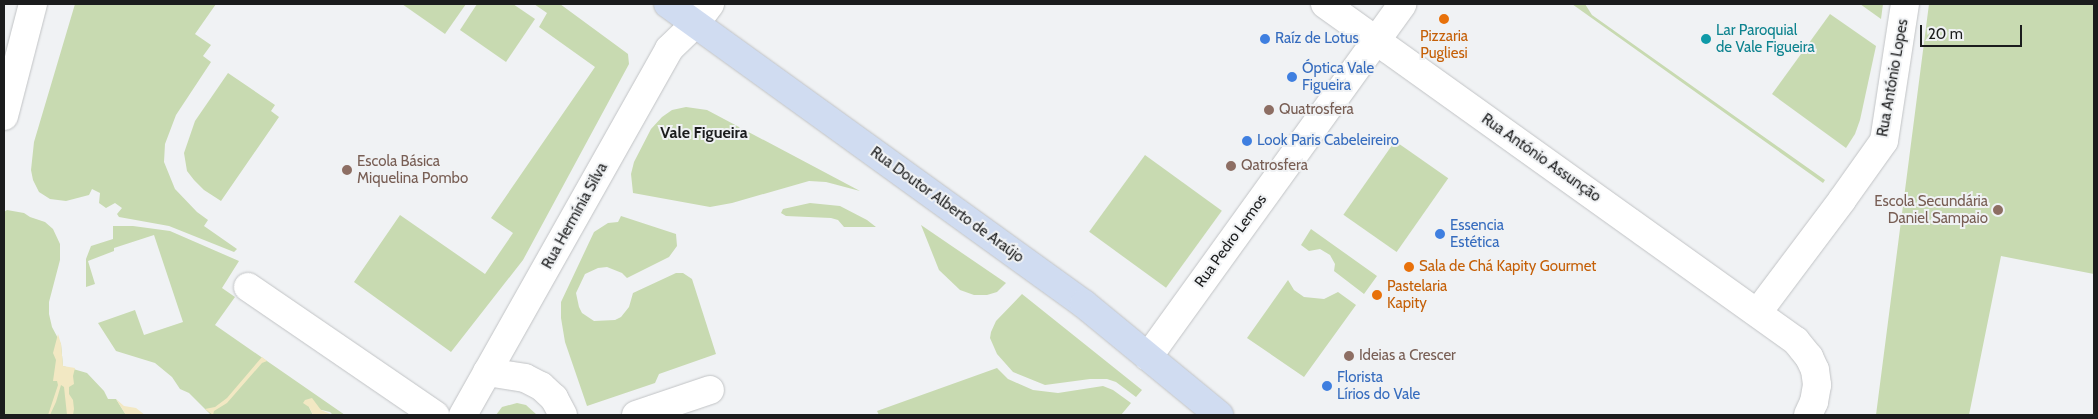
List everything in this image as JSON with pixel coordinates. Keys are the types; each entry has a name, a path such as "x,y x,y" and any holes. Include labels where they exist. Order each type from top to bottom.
{"main road":[{"name":"Rua Doutor Alberto de Araújo","path":"668,4 703,14 1084,304 1219,415"}],"street":[{"path":"4,116 33,4"},
{"name":"Rua António Assunção","path":"1325,4 1796,341 1809,357 1815,370 1817,385 1814,402 1808,415"},
{"name":"Rua Pedro Lemos","path":"1148,356 1403,4"},
{"name":"Rua António Lopes","path":"1758,312 1884,141 1905,4"},
{"name":"Rua Hermínia Silva","path":"463,415 669,49 703,14"},
{"path":"248,287 435,415"},
{"path":"487,372 526,378 541,386 554,398 563,415"},
{"path":"636,415 710,390"}],"green space":[{"path":"75,4 216,4 195,34 211,45 203,56 211,62 176,115 165,144 164,162 175,189 197,212 208,220 204,226 237,249 234,252 169,226 119,217 117,214 122,208 115,203 106,208 99,203 100,193 92,189 89,195 66,201 50,199 39,192 33,180 31,170 34,142"},
{"path":"402,4 466,4 445,34"},
{"path":"477,4 513,4 535,19 506,62 460,30"},
{"path":"534,4 560,4 628,54 629,64 523,260 451,352 354,282 400,215 485,274 513,233 491,218 595,67 539,27 547,13"},
{"path":"1572,4 1585,4 1592,15 1825,180 1823,183"},
{"path":"1860,4 1883,4 1881,19"},
{"name":"Escola Secundária Daniel Sampaio","path":"1929,4 2094,4 2094,274 2001,256 1969,415 1876,415"},
{"path":"1830,14 1876,46 1860,120 1855,134 1846,148 1772,94"},
{"path":"228,73 275,105 271,111 279,117 221,201 204,190 187,171 184,153 195,121"},
{"path":"686,107 707,110 860,191 826,182 809,181 732,203 710,207 633,193 631,174 634,162 651,129 662,117 672,110"},
{"path":"1395,141 1448,178 1397,252 1343,215"},
{"path":"1145,155 1222,211 1166,288 1089,232"},
{"path":"810,203 840,206 867,220 876,227 844,227 838,220 831,218 786,216 781,213 783,209"},
{"path":"7,210 24,213 45,222 53,229 60,244 60,260 49,302 49,314 52,327 61,344 63,366 87,373 104,391 108,399 116,399 126,415 4,415 4,212"},
{"path":"621,216 676,234 677,246 669,257 627,278 622,273 607,267 598,268 585,274 576,293 582,313 594,321 615,320 621,317 629,307 633,293 676,273 683,273 692,279 716,354 659,374 655,383 587,406 565,342 561,318 561,302 594,232 608,223 618,222"},
{"path":"921,225 1006,283 997,292 987,295 974,295 960,290 939,270"},
{"path":"113,226 133,226 170,231 239,261 222,288 235,297 215,325 345,415 333,415 330,412 309,407 313,415 211,415 189,393 180,389 172,377 155,363 116,351 98,323 135,310 144,335 183,322 154,235 114,248 114,251 88,261 95,284 86,287 86,259 91,246 113,239"},
{"path":"1311,229 1377,276 1364,294 1334,271 1335,264 1330,255 1320,249 1309,251 1301,245"},
{"path":"1288,280 1294,290 1304,297 1324,299 1338,292 1356,305 1304,377 1247,338"},
{"path":"1022,294 1142,390 1136,397 1116,382 1107,379 1090,379 1045,385 1013,372 997,354 990,338 996,321"},
{"path":"997,368 1008,379 1033,390 1058,393 1103,386 1113,390 1131,403 1121,415 879,415 877,411"},
{"path":"517,403 526,405 537,415 496,415 502,407"}],"sand":[{"path":"58,334 63,366 75,368 74,384 69,387 69,394 73,400 73,415 67,415 64,387 61,385 56,402 50,415 48,415 58,385 57,381 53,381 56,360 53,353"},
{"path":"262,357 267,361 262,363 227,403 214,411 213,415 205,409 215,407 227,398"},
{"path":"312,398 321,410 333,415 313,415 309,407 303,403 305,400"},
{"path":"116,399 124,406 136,408 145,415 126,415"}],"place":[{"name":"Pizzaria Pugliesi","path":"1444,19"},
{"name":"Raíz de Lotus","path":"1265,39"},
{"name":"Lar Paroquial de Vale Figueira","path":"1706,39"},
{"name":"Óptica Vale Figueira","path":"1292,77"},
{"name":"Quatrosfera","path":"1269,110"},
{"name":"Look Paris Cabeleireiro","path":"1247,141"},
{"name":"Qatrosfera","path":"1231,166"},
{"name":"Escola Básica Miquelina Pombo","path":"347,170"},
{"name":"Escola Secundária Daniel Sampaio","path":"1998,210"},
{"name":"Essencia Estética","path":"1440,234"},
{"name":"Sala de Chá Kapity Gourmet","path":"1409,267"},
{"name":"Pastelaria Kapity","path":"1377,295"},
{"name":"Ideias a Crescer","path":"1349,356"},
{"name":"Florista Lírios do Vale","path":"1327,386"}],"district":[{"name":"Vale Figueira","path":"704,133"}]}
